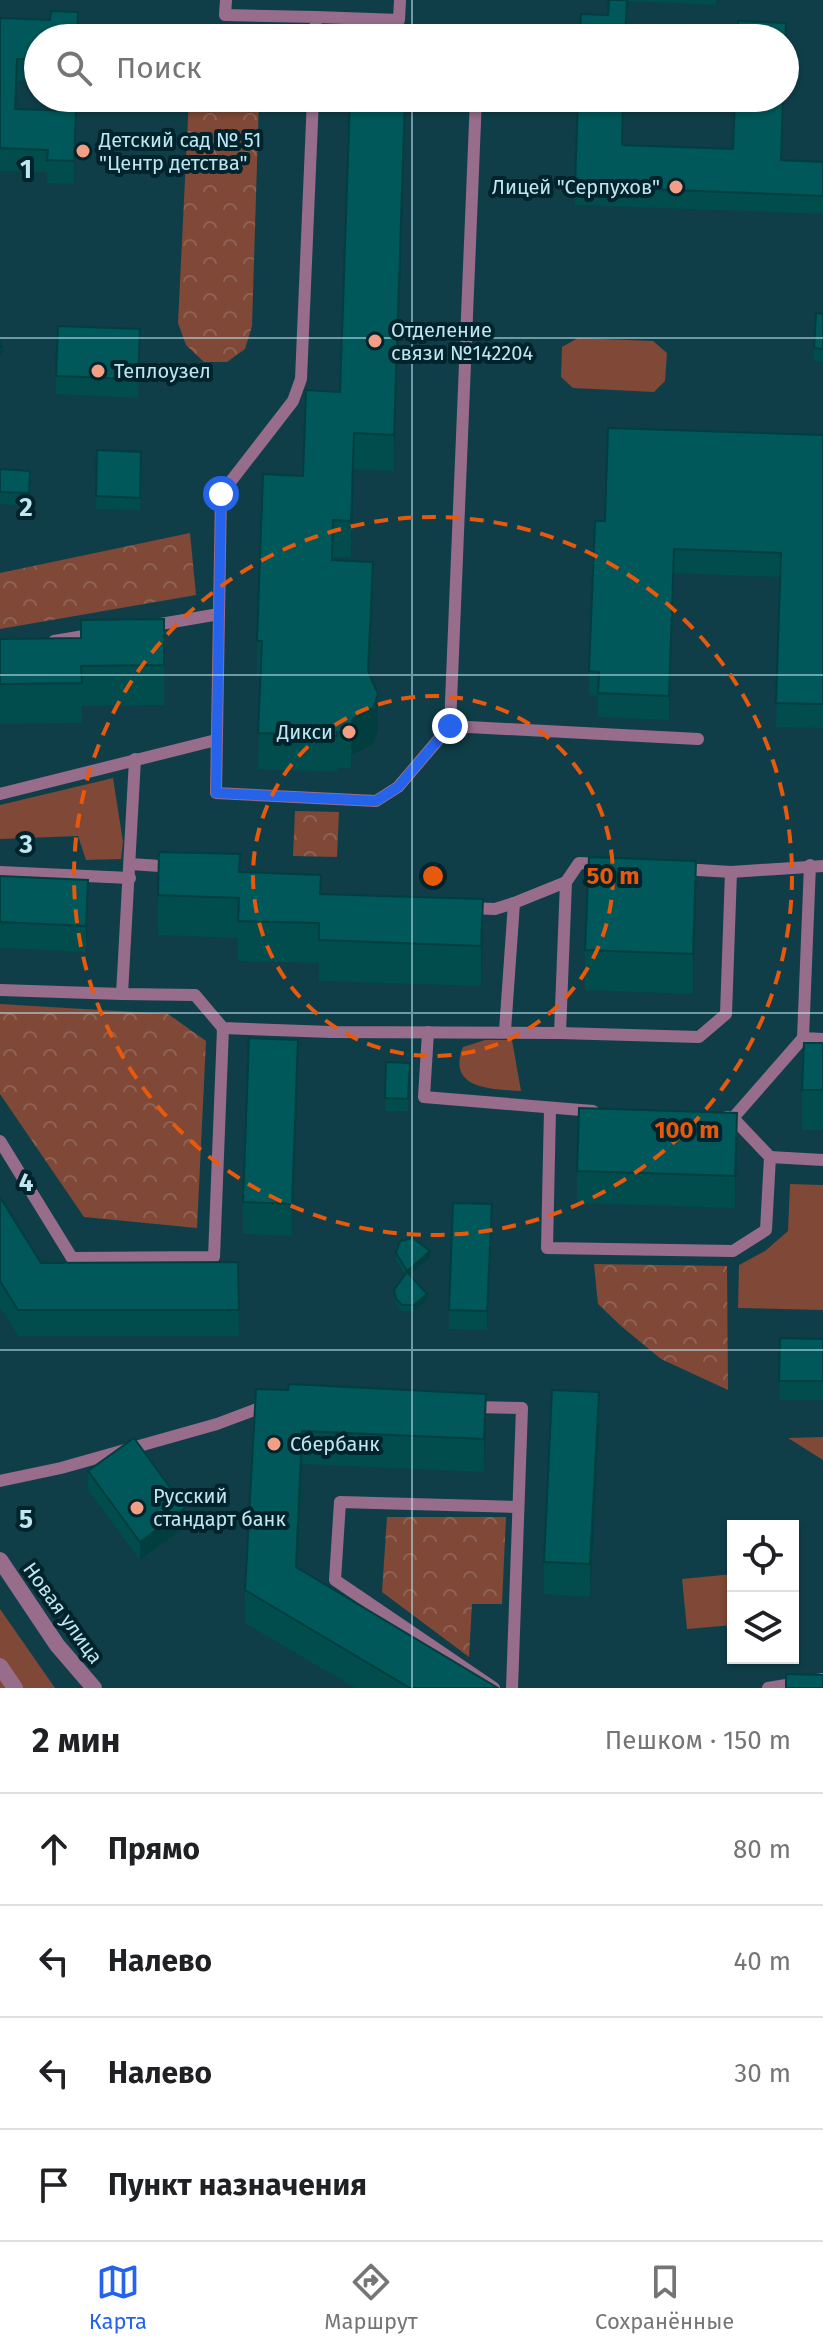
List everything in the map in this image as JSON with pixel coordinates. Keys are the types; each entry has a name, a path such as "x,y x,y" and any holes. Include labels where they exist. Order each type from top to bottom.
{"street":[{"name":"Новая улица","path":"0,1560 57,1645 94,1688"},
{"path":"0,1666 15,1688"}],"lane":[{"path":"226,0 225,15 399,20 400,0"},
{"path":"316,17 316,24"},
{"path":"312,112 301,379 293,401 221,494 216,793 376,801 398,787 450,726 475,112"},
{"path":"141,627 219,614"},
{"path":"47,642 110,632"},
{"path":"450,726 698,739"},
{"path":"0,794 216,740"},
{"path":"122,994 135,759"},
{"path":"560,1033 566,882 579,863 625,865"},
{"path":"130,864 193,869"},
{"path":"670,868 731,872 816,866 803,1038 733,1118"},
{"path":"0,872 130,878"},
{"path":"223,1028 699,1037 726,1014 731,872"},
{"path":"450,907 495,909 566,882"},
{"path":"505,1031 514,903"},
{"path":"0,990 195,995 223,1028 214,1257 72,1258 0,1141"},
{"path":"428,1032 424,1097 611,1112"},
{"path":"803,1038 823,1039"},
{"path":"550,1109 547,1248 733,1251 766,1230 770,1157"},
{"path":"718,1117 733,1118 770,1157 823,1160"},
{"path":"0,1481 61,1468 217,1424 285,1400"},
{"path":"467,1406 522,1408 512,1688"},
{"path":"494,1688 335,1580 340,1502 518,1507"},
{"path":"768,1688 823,1679"}],"green space":[{"path":"188,112 259,112 252,326 245,349 227,362 204,362 186,345 178,323"},
{"path":"578,338 653,341 667,353 665,381 654,392 573,388 561,377 562,347"},
{"path":"190,533 196,595 0,629 0,573"},
{"path":"113,778 123,842 121,859 86,860 78,836 0,839 0,805"},
{"path":"295,811 339,812 337,857 293,856"},
{"path":"0,1004 168,1014 206,1041 197,1228 84,1217 0,1094"},
{"path":"485,1040 512,1040 521,1091 486,1088 466,1079 461,1072 459,1061 463,1047"},
{"path":"790,1184 823,1185 823,1310 738,1308 739,1265 765,1251 788,1231"},
{"path":"594,1264 727,1266 728,1390 661,1359 621,1326 598,1304"},
{"path":"823,1437 823,1460 788,1438"},
{"path":"387,1517 506,1517 502,1604 472,1604 469,1657 382,1592"},
{"path":"727,1575 727,1626 687,1629 682,1579"},
{"path":"0,1609 55,1688 0,1688"}],"building":[{"path":"609,0 627,0 626,24 581,24 581,14 608,15"},
{"path":"51,11 78,12 78,24 24,24 24,59 17,59 15,109 24,109 24,112 76,112 74,161 47,160 48,150 0,148 0,18 50,20"},
{"path":"738,21 786,23 786,24 738,24"},
{"path":"350,112 405,112 394,435 354,433 351,521 333,520 332,560 373,562 368,671 378,694 373,708 352,719 351,732 337,732 337,736 258,733 262,641 257,641 263,474 303,476 306,390 340,392"},
{"path":"578,112 623,112 622,145 733,149 734,112 783,112 781,160 823,162 823,196 575,186"},
{"path":"816,313 823,314 823,349 814,348"},
{"name":"Теплоузел","path":"58,326 140,329 138,379 56,376"},
{"path":"608,428 823,435 823,704 776,703 781,553 674,549 669,696 598,693 599,672 589,671 595,521 605,521"},
{"path":"97,450 141,452 140,498 96,496"},
{"path":"0,469 30,471 29,493 0,492"},
{"path":"164,619 164,665 81,666 82,683 0,684 0,639 81,638 81,620"},
{"path":"159,852 240,854 239,872 321,875 320,894 483,899 481,946 319,940 319,923 238,921 239,898 158,895"},
{"path":"589,857 696,861 693,954 585,950"},
{"path":"0,876 88,880 86,926 0,922"},
{"path":"249,1038 298,1040 292,1204 243,1202"},
{"path":"804,1043 823,1043 823,1090 802,1090"},
{"path":"386,1062 410,1063 408,1099 385,1098"},
{"path":"579,1108 737,1113 735,1176 577,1171"},
{"path":"0,1197 41,1263 238,1262 239,1310 18,1310 0,1281"},
{"path":"453,1203 492,1204 487,1311 449,1310"},
{"path":"413,1238 430,1251 407,1271 396,1253 400,1241"},
{"path":"407,1272 427,1294 414,1305 402,1305 396,1299 394,1290"},
{"path":"780,1338 823,1339 823,1381 779,1381"},
{"path":"289,1384 486,1394 484,1439 302,1431 296,1567 498,1688 410,1688 245,1590 256,1389 288,1390"},
{"path":"552,1390 599,1392 590,1564 544,1562"},
{"name":"Русский стандарт банк","path":"134,1438 185,1508 140,1542 88,1471"},
{"path":"786,1674 823,1675 823,1688 786,1688"}],"place":[{"name":"Детский сад № 51 \"Центр детства\"","path":"83,151"},
{"name":"Лицей \"Серпухов\"","path":"676,187"},
{"name":"Отделение связи №142204","path":"375,341"},
{"name":"Теплоузел","path":"98,371"},
{"name":"Дикси","path":"349,732"},
{"name":"Сбербанк","path":"274,1444"},
{"name":"Русский стандарт банк","path":"137,1508"}],"route":[{"path":"221,494 216,793 376,801 398,787 450,726"}]}
